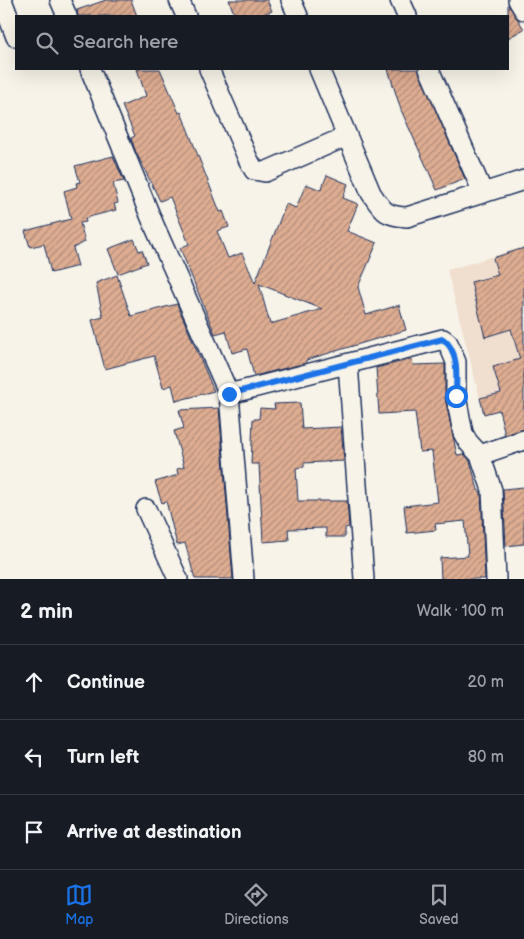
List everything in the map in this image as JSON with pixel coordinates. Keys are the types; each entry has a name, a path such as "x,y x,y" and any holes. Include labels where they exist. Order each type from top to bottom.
{"street":[{"path":"2,0 15,35"},
{"path":"60,0 67,15"},
{"path":"179,0 186,15"},
{"path":"291,0 298,15"},
{"path":"400,0 407,15"},
{"path":"518,0 524,10"},
{"path":"90,70 154,224 229,394 244,579"},
{"path":"209,70 254,170 265,172 347,136"},
{"path":"319,70 372,193 383,211 392,216 407,217 524,180"},
{"path":"430,70 483,193"},
{"path":"229,394 443,339 448,343 456,362 456,396 463,433 480,455 492,490 496,579"},
{"path":"348,364 364,579"},
{"path":"480,455 524,440"},
{"path":"146,509 178,579"}],"shaded area":[{"path":"524,247 524,385 480,398 447,270"}],"building":[{"path":"106,0 131,0 137,15 78,15 77,10"},
{"path":"229,0 267,0 272,11 261,15 235,15"},
{"path":"508,4 524,29 509,37 509,15"},
{"path":"137,70 160,70 179,113 181,112 220,212 223,211 229,227 217,231 228,258 242,253 255,283 286,204 296,208 306,184 321,190 327,175 348,184 343,198 358,204 347,231 377,243 358,287 366,315 399,305 406,330 306,360 306,363 254,376 247,349 232,353 226,331 215,334 180,248 189,244 170,197 160,201 135,150 131,138 135,136 122,106 146,96","holes":["259,284 322,309 270,324"]},
{"path":"388,70 418,70 465,179 437,190 401,110"},
{"path":"113,156 124,181 113,183 118,203 114,204 116,210 85,218 86,222 80,223 85,242 73,248 78,266 51,273 44,244 30,247 25,231 71,219 64,191 77,187 76,183 80,182 75,166"},
{"path":"134,239 139,251 142,250 147,263 118,274 108,249"},
{"path":"524,248 524,429 505,435 499,410 484,414 480,398 501,393 493,367 520,359 511,329 485,337 471,282 498,275 493,258"},
{"path":"117,275 131,316 177,304 214,391 176,401 172,385 163,388 154,356 105,369 92,320 103,317 96,283"},
{"path":"412,359 413,365 445,364 445,398 457,455 464,454 470,461 478,490 481,492 485,579 441,579 440,558 468,556 465,521 435,524 436,530 407,533 404,506 438,502 432,451 420,452 415,412 379,414 376,368"},
{"path":"300,403 302,429 341,427 344,461 304,463 304,467 296,468 298,501 347,501 349,527 345,528 345,537 326,537 326,528 288,529 289,540 263,542 259,464 251,464 253,419 259,419 260,408 275,409 274,404"},
{"path":"219,408 233,579 195,579 185,543 177,545 166,501 162,503 155,482 178,475 177,469 184,467 174,431 184,428 179,410"},
{"path":"524,487 524,544 506,546 503,489"}],"route":[{"path":"229,394 443,339 448,343 456,362 456,396"}]}
